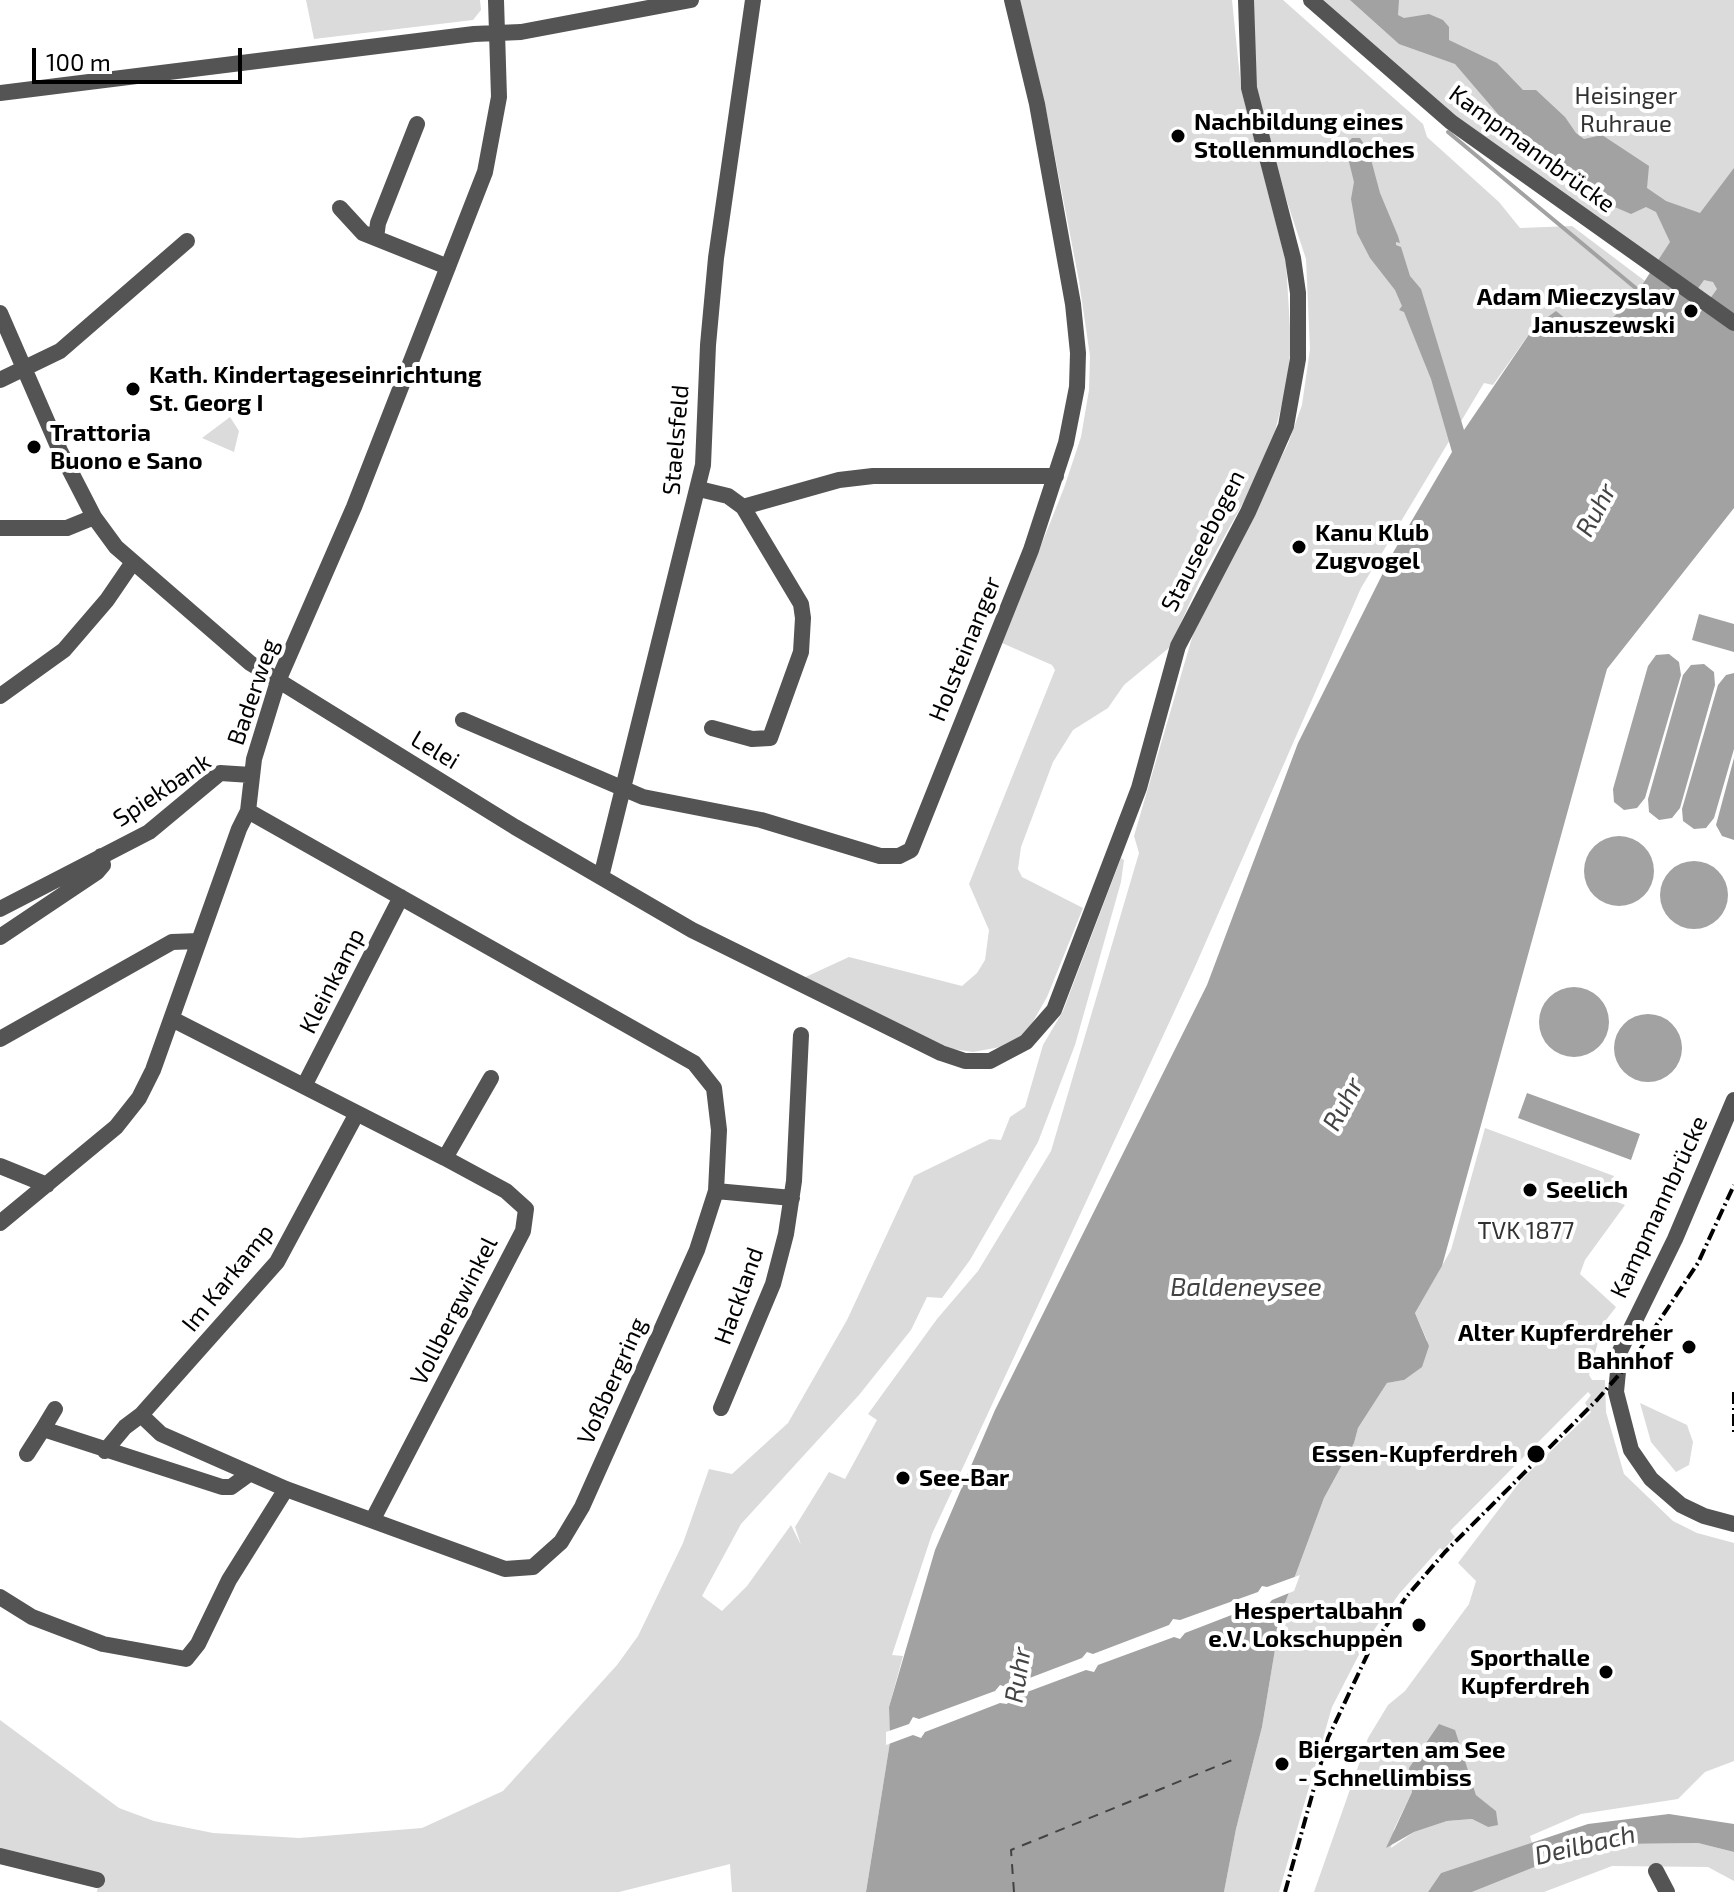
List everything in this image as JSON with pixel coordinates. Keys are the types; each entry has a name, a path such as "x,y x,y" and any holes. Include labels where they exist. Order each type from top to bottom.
{"street":[{"name":"Baderweg","path":"0,1223 116,1127 139,1098 172,1019 248,811 251,775 278,681 354,507 491,148 499,97 496,0"},
{"path":"0,93 536,30 691,0"},
{"name":"Staelsfeld","path":"601,877 699,489 716,258 753,0"},
{"name":"Holsteinanger","path":"463,720 623,790 761,820 880,856 907,853 920,835 1031,550 1056,476 1072,415 1078,353 1060,229 1012,0"},
{"name":"Stauseebogen","path":"990,1061 1010,1054 1033,1037 1054,1010 1139,788 1178,646 1248,512 1286,426 1298,359 1298,293 1293,258 1249,88 1246,0"},
{"name":"Kampmannbrücke","path":"1311,0 1451,122 1734,323"},
{"path":"376,238 378,223 417,124"},
{"path":"340,208 352,224 376,238 448,267"},
{"path":"0,380 60,351 187,241"},
{"name":"Lelei","path":"0,313 94,517 116,547 250,663 692,930 953,1058 990,1061"},
{"path":"743,507 839,480 873,476 1056,476"},
{"path":"699,489 719,493 743,507 801,604 801,652 770,738 752,739 712,728"},
{"path":"0,528 67,528 94,517"},
{"path":"0,696 64,650 107,600 133,562"},
{"name":"Spiekbank","path":"0,909 149,832 220,773 251,775"},
{"name":"Voßbergring","path":"248,811 703,1071 714,1088 719,1115 716,1191 692,1261 582,1507 571,1528 549,1555 524,1570 505,1569 286,1489"},
{"name":"Spiekbank","path":"0,937 97,872 103,865 101,856"},
{"name":"Kleinkamp","path":"304,1086 401,897"},
{"path":"0,1039 172,942 184,939 199,941"},
{"name":"Vollbergwinkel","path":"172,1019 445,1158 520,1201 527,1218 373,1519"},
{"name":"Hackland","path":"721,1408 773,1284 792,1198 801,1035"},
{"path":"445,1158 491,1078"},
{"name":"Kampmannbrücke","path":"1734,1100 1675,1239 1620,1351 1616,1386 1631,1450 1663,1492 1704,1516 1734,1524"},
{"name":"Im Karkamp","path":"105,1451 277,1262 356,1115"},
{"path":"0,1166 47,1185"},
{"path":"716,1191 792,1198"},
{"path":"27,1454 55,1409"},
{"path":"0,1597 32,1617 103,1644 186,1659 198,1644 229,1580 286,1489 161,1434 141,1415"},
{"path":"43,1429 222,1487 231,1487 249,1474"},
{"path":"0,1856 97,1880"},
{"path":"1656,1871 1667,1892"}],"green space":[{"path":"306,0 480,0 481,10 473,20 314,39"},
{"path":"1020,0 1232,0 1241,88 1286,262 1291,345 1287,384 1275,431 1248,494 1200,580 1170,647 1124,685 1108,708 1073,730 1053,762 1021,847 1018,869 1022,877 1083,908 1047,997 1027,1032 1006,1046 973,1052 946,1048 799,980 849,957 962,986 977,973 985,960 989,930 969,884 1055,670 1052,665 1002,643 1081,437 1089,390 1090,356 1046,110"},
{"path":"1253,0 1283,0 1423,124 1427,137 1499,202 1520,228 1572,226 1645,281 1631,302 1594,334 1569,337 1534,327 1493,385 1484,383 1361,588 1194,969 932,1534 892,1655 903,1656 889,1707 890,1742 866,1892 732,1892 730,1864 619,1892 97,1892 98,1885 0,1854 0,1720 119,1808 154,1821 213,1833 299,1838 422,1828 503,1791 617,1665 638,1636 683,1543 709,1469 732,1474 788,1423 847,1320 914,1176 990,1139 1001,1140 1010,1117 1025,1107 1043,1045 1063,1011 1121,858 1124,860 1121,882 1075,1045 1038,1142 970,1260 942,1298 927,1297 911,1330 859,1395 741,1524 702,1596 722,1611 747,1586 791,1525 801,1545 795,1527 829,1472 845,1479 877,1420 868,1414 937,1319 978,1271 1051,1151 1139,853 1134,836 1196,624 1288,444 1302,405 1310,349 1306,259 1269,147 1254,76"},
{"name":"Heisinger Ruhraue","path":"1323,0 1734,0 1734,313 1453,117"},
{"path":"230,417 239,431 234,452 202,438"},
{"name":"TVK 1877","path":"1485,1128 1614,1176 1607,1198 1625,1205 1585,1260 1580,1274 1616,1307 1603,1324 1589,1375 1592,1380 1605,1380 1606,1412 1624,1474 1673,1521 1697,1533 1734,1543 1734,1761 1705,1772 1678,1799 1581,1814 1530,1836 1532,1843 1441,1873 1428,1892 1314,1892 1368,1738 1388,1705 1405,1691 1469,1604 1476,1581 1458,1563 1522,1479 1591,1412 1585,1403 1591,1395 1588,1392 1450,1531 1455,1537 1443,1550 1440,1548 1399,1594 1365,1643 1332,1707 1279,1892 1224,1892 1236,1829 1262,1727 1281,1614 1324,1498 1354,1443 1358,1428 1387,1383 1404,1380 1427,1340 1415,1313 1451,1250","holes":["1454,1730 1476,1795 1496,1811 1488,1827 1472,1819 1447,1821 1414,1832 1391,1848 1394,1829 1412,1792 1409,1768"]},
{"path":"1640,1403 1687,1425 1693,1442 1689,1465 1676,1472 1651,1442"},
{"path":"1698,1843 1734,1852 1734,1881 1708,1867 1612,1866 1544,1892 1472,1892 1557,1858 1623,1844"}],"water":[{"name":"Baldeneysee","path":"1350,0 1399,0 1398,15 1404,18 1429,14 1443,20 1449,27 1449,40 1497,63 1523,90 1536,90 1584,139 1602,135 1649,166 1647,188 1666,201 1700,213 1734,168 1734,508 1607,669 1442,1266 1415,1313 1429,1346 1422,1367 1404,1380 1387,1383 1358,1428 1354,1443 1324,1498 1281,1614 1262,1727 1236,1829 1224,1892 866,1892 890,1742 889,1707 935,1550 995,1410 1207,985 1298,743 1394,551 1452,452 1431,379 1404,312 1399,310 1402,306 1395,290 1370,258 1357,233 1351,199 1354,182 1345,146 1352,138 1360,138 1369,152 1380,193 1398,236 1400,243 1396,242 1396,245 1401,247 1410,276 1421,289 1464,430 1534,327 1556,311 1566,319 1569,337 1594,333 1631,302 1670,242 1656,212 1646,207 1631,214 1610,205 1547,164 1515,134 1455,64 1399,44","holes":["1704,280 1713,282 1717,289 1694,321 1687,320 1681,312"]},
{"path":"1699,614 1734,624 1734,652 1692,640"},
{"path":"1669,654 1679,662 1681,675 1645,798 1637,808 1624,810 1614,802 1613,789 1648,666 1656,655"},
{"path":"1704,664 1714,672 1715,685 1680,808 1672,818 1659,820 1649,812 1648,799 1683,675 1691,665"},
{"path":"1734,673 1734,749 1714,818 1706,828 1694,829 1683,821 1682,809 1718,685 1726,675"},
{"path":"1734,758 1734,840 1722,836 1716,825"},
{"path":"1619,836 1644,846 1654,871 1644,896 1619,906 1594,896 1584,871 1594,846"},
{"path":"1694,861 1707,863 1718,871 1726,882 1726,908 1718,919 1707,927 1694,929 1681,927 1670,919 1662,908 1660,895 1662,882 1670,871 1681,863"},
{"path":"1581,987 1603,1002 1609,1022 1607,1036 1599,1047 1588,1055 1567,1057 1549,1047 1541,1036 1539,1015 1549,997 1560,989"},
{"path":"1641,1014 1655,1014 1667,1019 1677,1029 1682,1048 1677,1067 1667,1077 1655,1082 1641,1082 1629,1077 1619,1067 1614,1055 1614,1041 1619,1029 1629,1019"},
{"path":"1527,1093 1640,1134 1631,1160 1518,1118"},
{"path":"1439,1724 1455,1730 1476,1795 1496,1811 1498,1825 1488,1827 1472,1819 1447,1821 1414,1832 1386,1848 1412,1792 1409,1768"},
{"name":"Deilbach","path":"1669,1814 1734,1824 1734,1852 1698,1843 1623,1844 1557,1858 1472,1892 1428,1892 1441,1873 1588,1824"}],"pier":[{"path":"1300,1575 1294,1591 1272,1600 1267,1606 1260,1604 1185,1633 1180,1639 1174,1637 1098,1665 1094,1672 1086,1670 1011,1698 1007,1704 1000,1703 925,1732 921,1738 913,1735 886,1745 886,1732 909,1724 913,1717 919,1719 995,1691 1000,1685 1006,1687 1082,1658 1087,1652 1093,1654 1169,1625 1173,1619 1180,1620 1258,1592 1262,1586"}],"waterway":[{"path":"1448,132 1638,290"}],"ferry route":[{"path":"1014,1892 1011,1850 1237,1758"}],"railway":[{"path":"1285,1892 1328,1738 1370,1649 1407,1596 1445,1552 1597,1400 1637,1354 1698,1263 1734,1185"},
{"path":"1734,1392 1734,1436"}],"place":[{"name":"Nachbildung eines Stollenmundloches","path":"1178,136"},
{"name":"Adam Mieczyslav Januszewski","path":"1691,311"},
{"name":"Kath. Kindertageseinrichtung St. Georg I","path":"133,389"},
{"name":"Trattoria Buono e Sano","path":"34,447"},
{"name":"Kanu Klub Zugvogel","path":"1299,547"},
{"name":"Seelich","path":"1530,1190"},
{"name":"Alter Kupferdreher Bahnhof","path":"1689,1347"},
{"name":"Essen-Kupferdreh","path":"1536,1454"},
{"name":"See-Bar","path":"903,1478"},
{"name":"Hespertalbahn e.V. Lokschuppen","path":"1419,1625"},
{"name":"Sporthalle Kupferdreh","path":"1606,1672"},
{"name":"Biergarten am See - Schnellimbiss","path":"1282,1764"}],"water label":[{"name":"Ruhr","path":"1596,510"},
{"name":"Ruhr","path":"1343,1104"},
{"name":"Ruhr","path":"1018,1675"}]}
